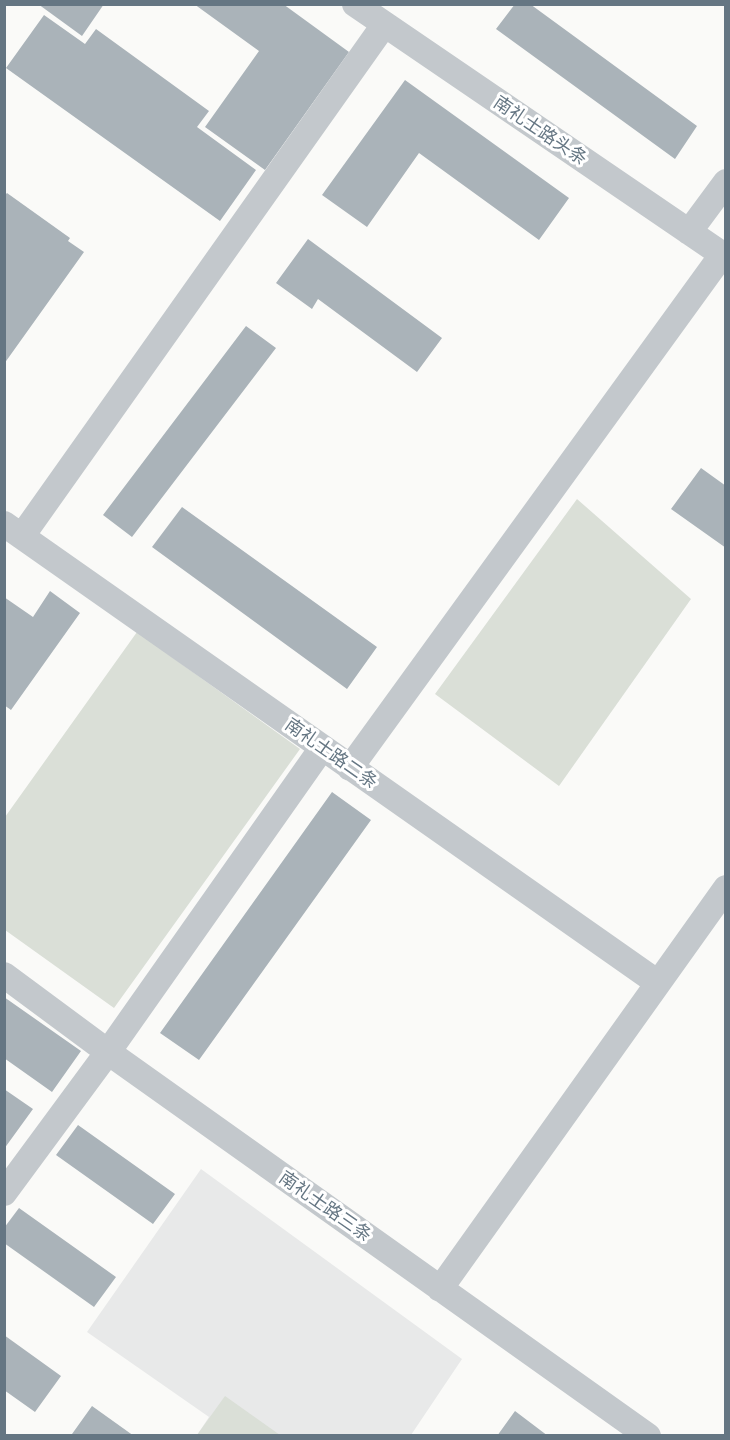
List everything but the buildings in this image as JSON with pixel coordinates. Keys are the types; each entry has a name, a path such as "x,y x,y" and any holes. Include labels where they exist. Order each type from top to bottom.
{"street":[{"name":"南礼士路头条","path":"354,4 724,256"},
{"path":"13,530 384,25"},
{"path":"689,232 726,182"},
{"path":"350,768 724,256"},
{"name":"南礼士路二条","path":"13,530 658,983"},
{"path":"4,1193 108,1052 322,748"},
{"path":"440,1289 726,888"},
{"name":"南礼士路三条","path":"4,975 108,1052 648,1436"}],"shaded area":[{"path":"577,499 691,599 559,786 435,694"},
{"path":"137,632 300,749 114,1008 5,930 5,817"},
{"path":"201,1169 462,1359 411,1435 197,1435 209,1417 87,1332"},
{"path":"225,1396 280,1435 197,1435"}]}
